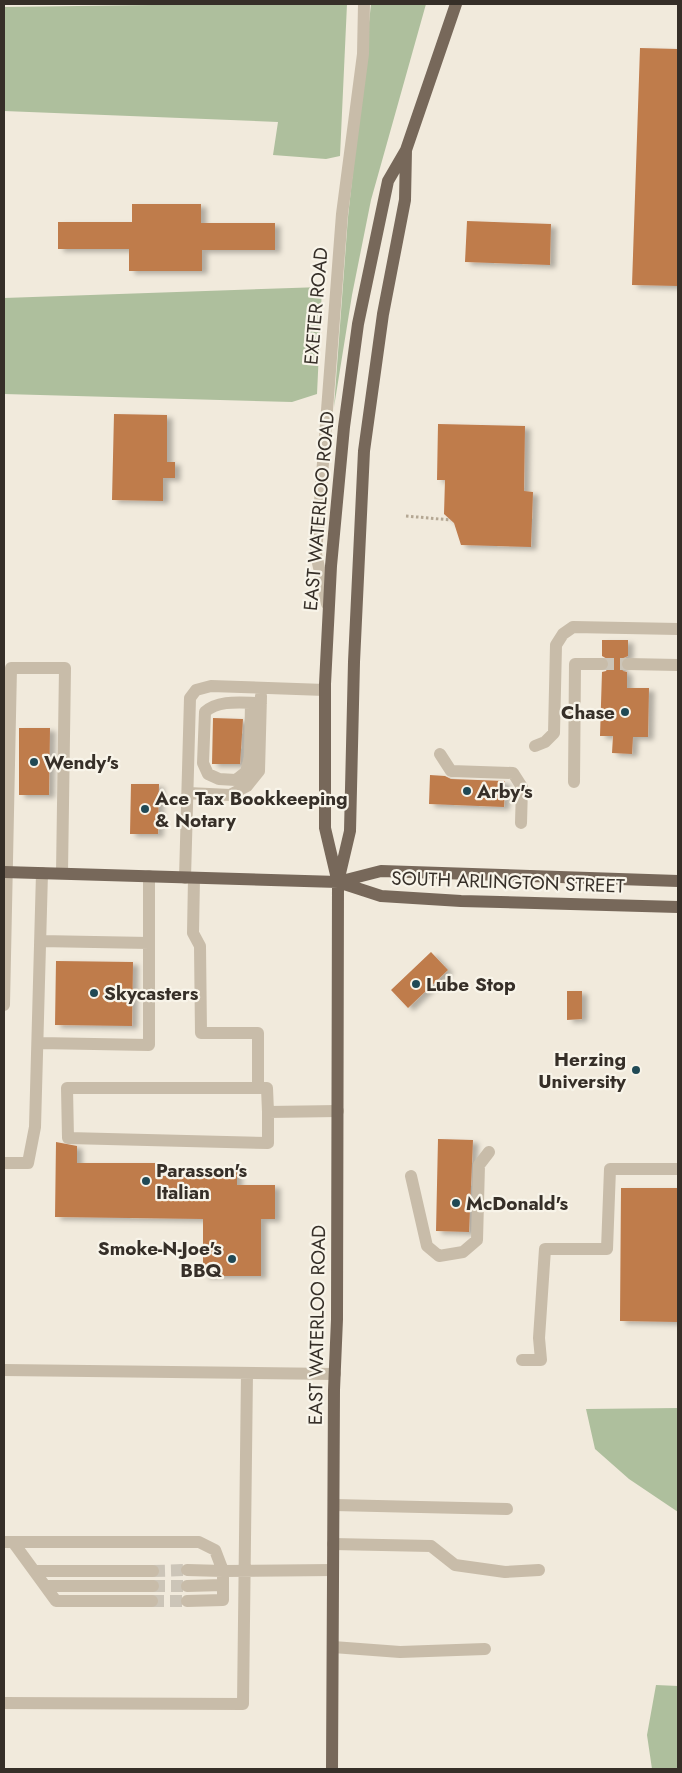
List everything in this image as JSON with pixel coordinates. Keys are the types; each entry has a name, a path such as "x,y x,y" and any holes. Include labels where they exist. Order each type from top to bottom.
{"main road":[{"name":"EAST WATERLOO ROAD","path":"338,882 325,828 325,690 328,611 344,427 358,324 388,181 406,150 456,4"},
{"name":"EAST WATERLOO ROAD","path":"332,1769 337,1319 338,882 350,831 354,662 364,451 383,314 405,200 406,150"},
{"name":"SOUTH ARLINGTON STREET","path":"4,872 338,882 381,871 678,881"},
{"name":"SOUTH ARLINGTON STREET","path":"338,882 381,896 461,901 678,907"}],"street":[{"name":"EXETER ROAD","path":"328,611 316,554 342,214 363,54 364,4"},
{"path":"535,746 545,742 554,733 556,645 563,634 573,627 678,629"},
{"path":"574,782 575,664 602,664"},
{"path":"628,664 678,665"},
{"path":"4,1005 4,872 11,668 65,668 62,873"},
{"path":"258,1088 258,1033 201,1033 200,946 193,933 190,878 188,793 190,698 196,690 211,686 325,690"},
{"path":"256,703 226,703 212,706 206,712 204,763 208,774 219,779 236,780 246,772 250,757 256,703 261,688"},
{"path":"188,793 230,794 247,786 258,771 256,703"},
{"path":"440,754 452,771 513,773 522,787 521,823"},
{"path":"4,1164 28,1163 35,1126 39,1043 42,873"},
{"path":"39,1043 149,1045 149,876"},
{"path":"40,942 149,943"},
{"path":"67,1088 267,1088 268,1112 268,1143 68,1138 67,1088"},
{"path":"268,1112 338,1111"},
{"path":"411,1176 427,1246 439,1256 464,1252 477,1240 479,1164 489,1152"},
{"path":"522,1360 541,1360 539,1338 545,1249 607,1249 610,1169 678,1169"},
{"path":"4,1370 335,1374"},
{"path":"4,1703 243,1704 246,1373"},
{"path":"334,1505 507,1509"},
{"path":"9,1542 56,1601 152,1601"},
{"path":"9,1542 199,1542 215,1550 223,1571 223,1600 187,1601"},
{"path":"333,1544 431,1546 455,1565 505,1572 538,1570"},
{"path":"188,1570 333,1570"},
{"path":"34,1571 153,1571"},
{"path":"187,1586 223,1585"},
{"path":"45,1586 153,1586"},
{"path":"333,1647 400,1652 485,1649"}],"path":[{"path":"406,516 451,520"}],"green space":[{"path":"347,4 340,156 326,159 273,155 278,122 4,111 4,7"},
{"path":"371,4 426,4 371,200 352,295 334,407 348,217"},
{"path":"322,287 317,394 292,402 4,394 4,298"},
{"path":"678,1408 678,1512 629,1479 595,1449 586,1409"},
{"path":"656,1685 678,1686 678,1769 652,1769 647,1735"}],"building":[{"path":"640,48 678,49 678,286 632,285"},
{"path":"132,204 201,204 201,223 275,223 275,250 202,250 202,271 129,271 129,249 58,249 58,222 132,222"},
{"path":"467,221 551,224 550,265 465,262"},
{"path":"114,414 167,415 167,462 175,462 175,478 163,478 163,501 112,500"},
{"path":"438,424 525,426 524,491 533,492 531,547 461,545 454,523 444,514 445,480 437,480"},
{"name":"Chase","path":"602,640 628,640 628,656 621,659 620,664 623,671 627,672 627,688 649,688 648,737 633,737 632,754 612,753 613,736 600,736 602,672 606,671 610,664 609,660 602,656"},
{"path":"213,718 243,719 240,764 212,764"},
{"name":"Wendy's","path":"19,728 50,728 49,795 19,795"},
{"name":"Arby's","path":"430,775 445,776 451,779 505,781 504,807 429,804"},
{"name":"Ace Tax Bookkeeping & Notary","path":"131,784 159,784 158,834 130,834"},
{"name":"Lube Stop","path":"431,952 448,970 408,1008 391,990"},
{"name":"Skycasters","path":"56,961 133,962 132,1026 55,1025"},
{"path":"567,991 582,991 582,1019 567,1020"},
{"name":"McDonald's","path":"438,1139 473,1140 469,1232 436,1231"},
{"name":"Parasson's Italian","path":"56,1142 77,1146 77,1163 155,1163 155,1176 219,1176 219,1167 237,1167 237,1185 275,1185 275,1219 261,1219 261,1276 203,1276 203,1219 55,1217"},
{"path":"621,1188 678,1188 678,1322 620,1321"}],"tunnel":[{"path":"602,664 628,664"},
{"path":"153,1571 187,1570"},
{"path":"153,1586 187,1586"},
{"path":"152,1601 187,1601"}],"place":[{"name":"Chase","path":"625,712"},
{"name":"Wendy's","path":"34,762"},
{"name":"Arby's","path":"467,791"},
{"name":"Ace Tax Bookkeeping & Notary","path":"145,809"},
{"name":"Lube Stop","path":"416,984"},
{"name":"Skycasters","path":"94,993"},
{"name":"Herzing University","path":"636,1070"},
{"name":"Parasson's Italian","path":"146,1181"},
{"name":"McDonald's","path":"456,1203"},
{"name":"Smoke-N-Joe's BBQ","path":"232,1259"}]}
